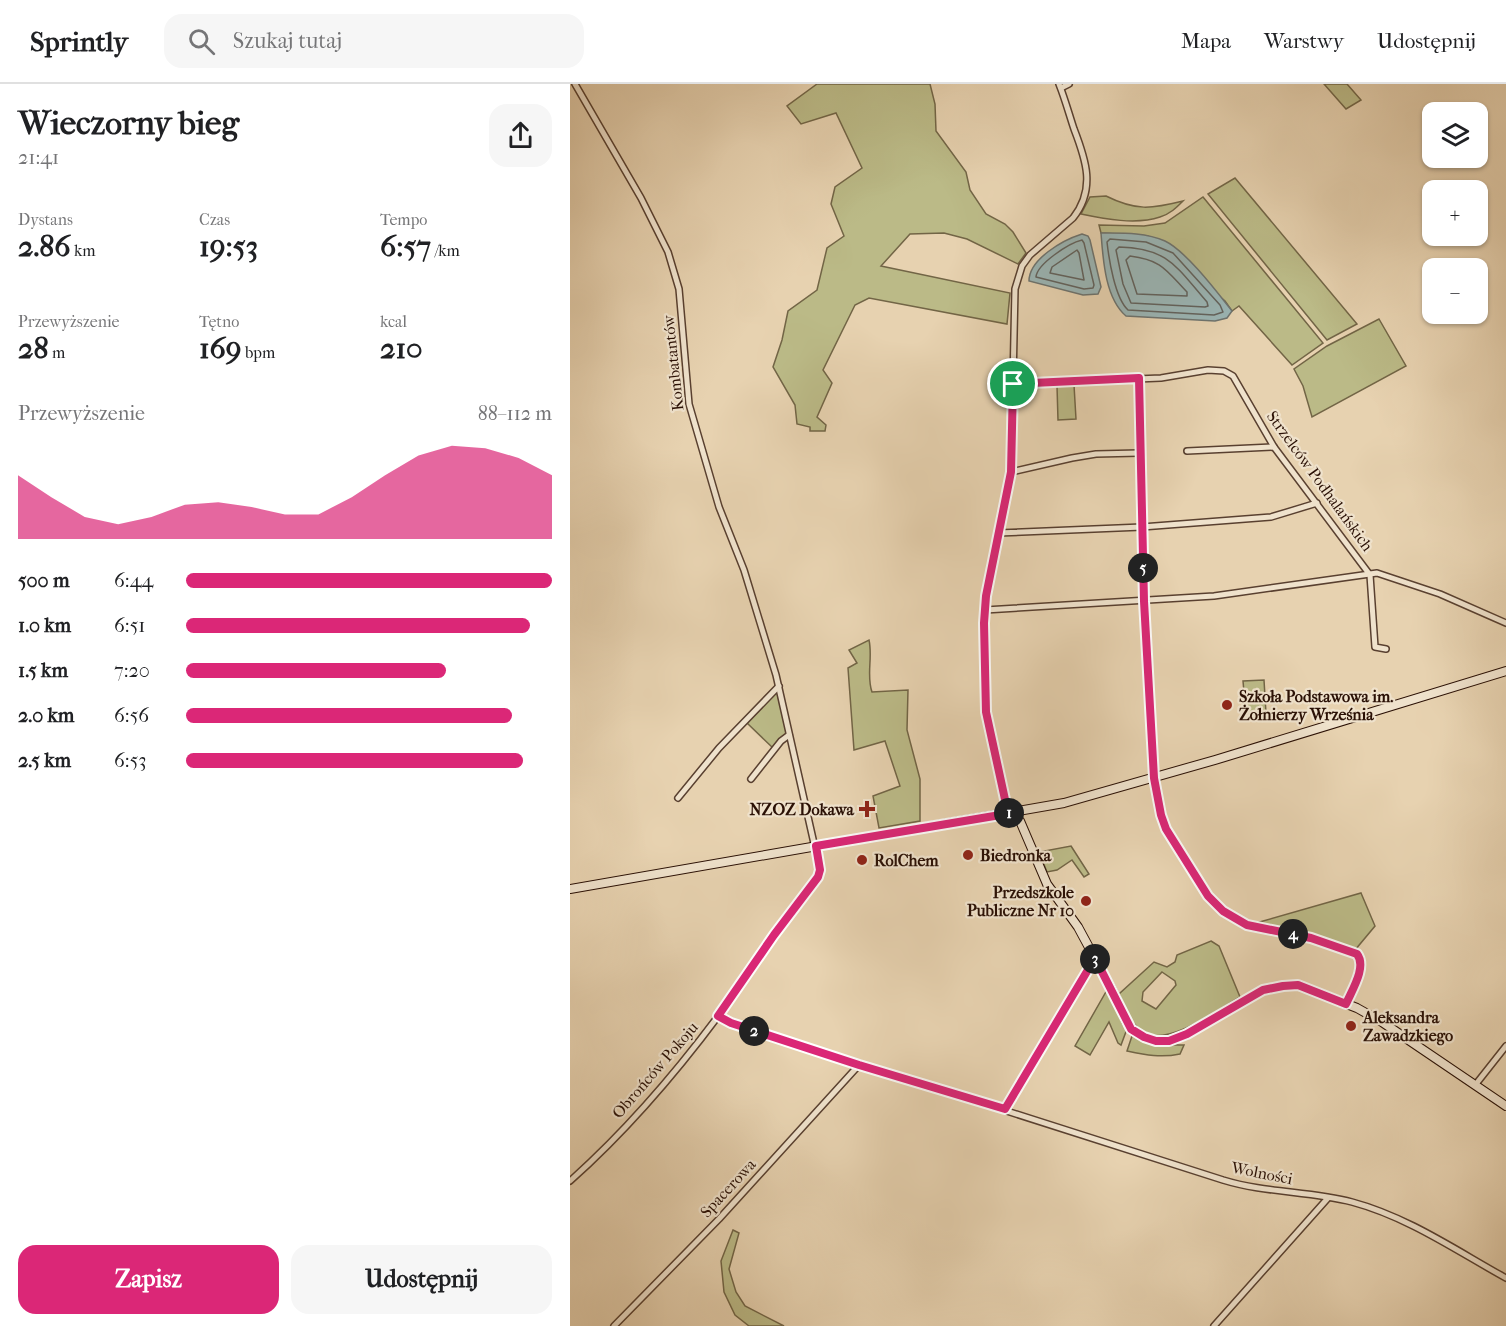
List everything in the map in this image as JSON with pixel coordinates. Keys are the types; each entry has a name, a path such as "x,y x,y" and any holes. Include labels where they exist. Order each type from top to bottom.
{"main road":[{"path":"570,889 1078,800 1506,671"},
{"path":"1012,813 1020,821 1047,884 1078,927 1131,1029 1144,1037 1156,1041 1169,1041 1187,1034 1263,990 1298,985 1346,1004 1382,1022 1506,1106"}],"street":[{"name":"Kombatantów","path":"575,84 651,216 668,252 679,289 689,404 719,507 747,580 779,686 816,846"},
{"path":"1012,813 1006,804 986,712 985,610 1011,472 1015,289 1022,266 1030,255 1073,218 1086,189 1086,161 1060,86 1069,84"},
{"name":"Strzelców Podhalańskich","path":"1013,384 1161,378 1208,370 1228,373 1237,380 1274,447 1370,575 1377,573 1408,583 1506,622"},
{"path":"1139,378 1144,601 1154,778 1161,815 1166,829 1208,896 1223,911 1247,925 1311,938 1357,954 1360,958 1360,970 1346,1004"},
{"path":"1187,451 1274,447"},
{"path":"1011,472 1096,454 1139,453"},
{"path":"998,533 1271,517 1317,503"},
{"path":"985,610 1214,596 1370,575 1374,647 1386,649"},
{"path":"678,798 719,748 779,686"},
{"path":"751,779 781,741 789,735"},
{"name":"Obrońców Pokoju","path":"570,1181 677,1070 718,1016 774,935 818,877 820,870 816,846"},
{"path":"1005,1109 1095,958"},
{"name":"Wolności","path":"718,1016 731,1023 859,1065 1005,1109 1246,1187 1328,1198 1371,1208 1434,1237 1506,1278"},
{"path":"1476,1084 1506,1046"},
{"name":"Spacerowa","path":"614,1326 719,1219 859,1065"},
{"path":"1214,1326 1328,1198"}],"shaded area":[{"path":"817,84 930,84 935,104 936,131 966,172 970,190 986,214 1005,224 1026,253 1018,264 967,239 944,233 910,234 881,266 1010,293 1007,324 869,298 855,305 823,370 832,383 817,417 826,425 825,431 810,431 810,427 797,424 795,405 773,367 788,311 817,290 827,248 844,236 831,204 835,187 862,168 836,113 801,124 787,106"},
{"path":"1324,84 1347,84 1361,100 1346,109"},
{"path":"1235,178 1357,324 1327,340 1208,194"},
{"path":"1106,196 1126,204 1144,207 1183,201 1167,214 1141,221 1081,214 1090,197"},
{"path":"1203,197 1323,343 1292,365 1239,306 1232,311 1225,301 1148,236 1101,233 1099,225 1144,226 1165,223"},
{"path":"1379,319 1406,366 1312,417 1303,386 1294,369 1327,346"},
{"path":"1074,385 1076,419 1058,420 1057,386"},
{"path":"869,640 872,692 908,690 907,730 920,779 920,821 879,828 873,796 900,786 885,741 854,750 848,668 857,663 849,650"},
{"path":"1264,680 1266,713 1246,715 1243,681"},
{"path":"777,692 787,734 773,748 747,723"},
{"path":"1071,846 1089,874 1084,877 1072,860 1057,870 1047,872 1039,852"},
{"path":"1361,893 1375,926 1355,950 1312,934 1256,923"},
{"path":"1211,941 1219,946 1240,997 1194,1024 1167,1035 1155,1036 1145,1033 1132,1021 1119,994 1154,962 1167,967 1175,962 1177,955","holes":["1162,972 1175,981 1176,985 1156,1009 1142,1001 1143,992"]},
{"path":"1107,990 1127,1029 1121,1045 1109,1022 1090,1055 1075,1046"},
{"path":"1133,1033 1151,1043 1184,1045 1180,1054 1166,1056 1127,1051"},
{"path":"733,1230 739,1233 729,1269 736,1292 745,1306 784,1326 749,1326 735,1315 724,1292 721,1261"}],"water":[{"path":"1101,233 1141,235 1165,241 1182,253 1232,311 1227,318 1215,321 1126,316 1109,289"},
{"path":"1082,234 1088,236 1090,240 1101,287 1098,294 1083,295 1029,281 1030,273 1041,258 1057,246"}],"place":[{"name":"Szkoła Podstawowa im. Żołnierzy Września","path":"1227,705"},
{"name":"NZOZ Dokawa","path":"867,809"},
{"name":"Biedronka","path":"968,855"},
{"name":"RolChem","path":"862,860"},
{"name":"Przedszkole Publiczne Nr 10","path":"1086,901"},
{"name":"Aleksandra Zawadzkiego","path":"1351,1026"}],"route":[{"path":"1139,378 1144,601 1154,778 1166,829 1208,896 1223,911 1247,925 1311,938 1353,952 1360,958 1361,964 1346,1004 1298,985 1283,986 1263,990 1187,1034 1169,1041 1156,1041 1131,1029 1095,958 1005,1109 859,1065 731,1023 718,1016 820,874 816,846 1012,813 1006,804 986,712 984,623 986,596 1011,472 1013,384 1139,378"}]}
